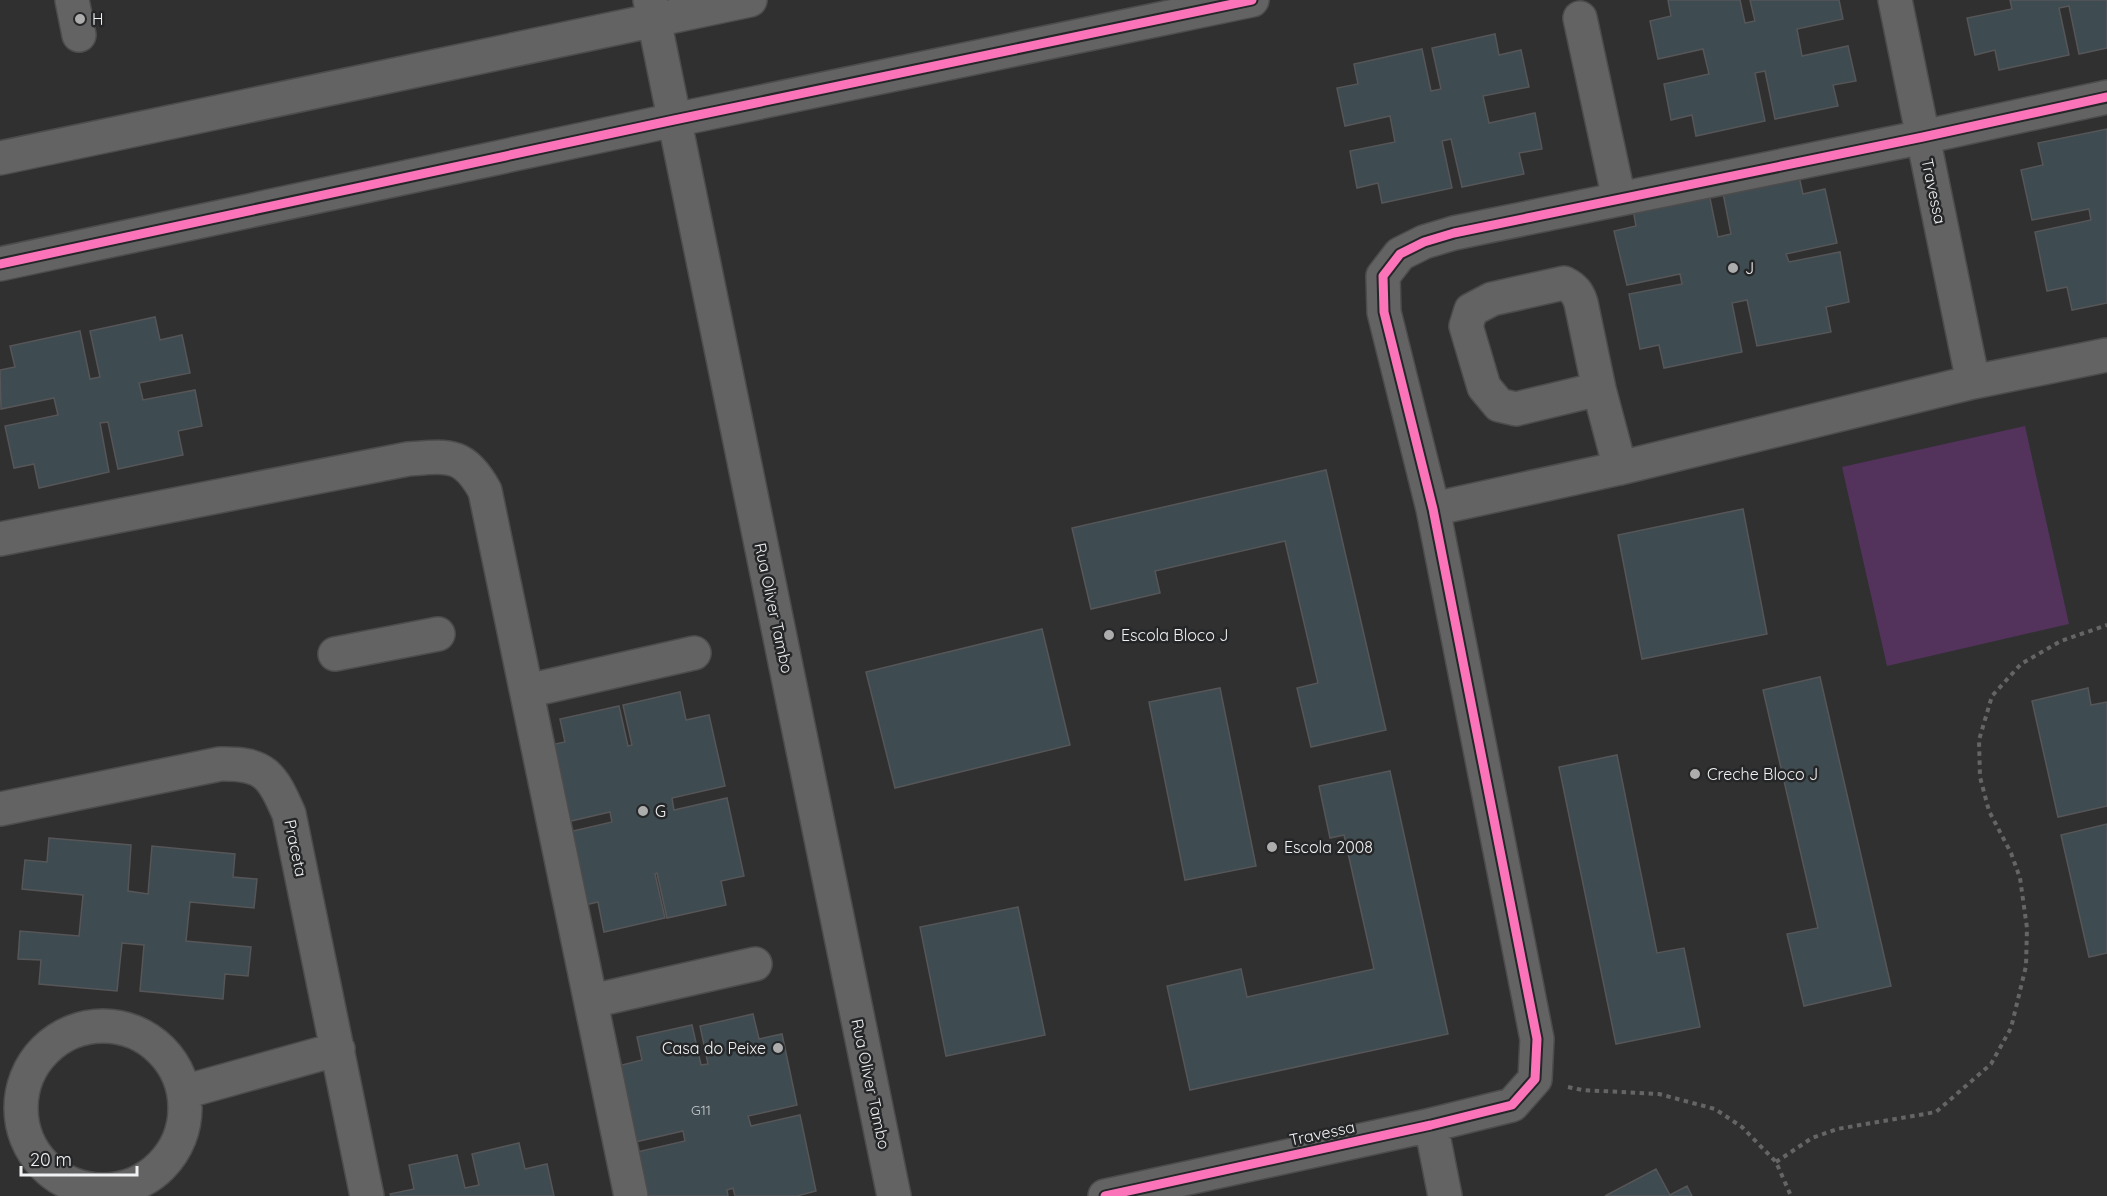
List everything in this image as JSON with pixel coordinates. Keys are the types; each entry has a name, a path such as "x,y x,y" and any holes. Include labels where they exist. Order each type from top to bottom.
{"street":[{"path":"72,0 80,35"},
{"path":"0,158 652,10 750,0"},
{"path":"0,264 674,120 1252,0"},
{"name":"Travessa","path":"1895,0 1973,382"},
{"name":"Rua Oliver Tambo","path":"652,10 894,1196"},
{"path":"1580,18 1619,199"},
{"path":"1535,1079 1537,1039 1433,508 1384,312 1383,276 1400,255 1424,242 1454,233 2107,97"},
{"path":"1599,389 1516,409 1499,405 1484,387 1466,326 1471,310 1492,299 1564,284 1572,286 1581,303 1599,389 1620,468"},
{"path":"1433,508 1620,468 1973,382 2107,355"},
{"path":"0,539 408,459 436,457 461,461 476,473 485,491 631,1196"},
{"path":"335,654 438,634"},
{"path":"527,691 694,653"},
{"name":"Praceta","path":"0,809 220,764 242,764 263,771 278,788 289,814 366,1196"},
{"path":"592,1001 755,964"},
{"path":"108,1026 129,1030 149,1040 165,1054 177,1072 184,1092 185,1114 181,1135 172,1154 158,1170 140,1182 119,1189 75,1191 42,1163 29,1145 22,1125 21,1103 25,1082 34,1063 49,1047 66,1035 87,1028 108,1026"},
{"path":"184,1092 338,1049"},
{"name":"Travessa","path":"1105,1196 1172,1189 1512,1105 1535,1079"},
{"path":"1431,1125 1445,1196"}],"path":[{"path":"1776,1162 1812,1138 1837,1129 1936,1112 1990,1064 2011,1028 2026,966 2027,928 2020,878 2011,853 1989,811 1980,777 1979,740 1992,696 2021,664 2061,641 2107,625"},
{"path":"1535,1079 1582,1090 1659,1094 1715,1109 1742,1127 1776,1162 1791,1196"}],"shaded area":[{"path":"2025,426 2069,624 1887,666 1842,467"}],"building":[{"path":"1668,0 1740,0 1745,23 1755,21 1750,0 1839,0 1843,19 1797,29 1802,56 1848,46 1856,81 1833,85 1838,106 1775,119 1765,71 1755,73 1765,121 1696,136 1692,115 1671,120 1664,84 1709,74 1703,49 1658,59 1650,21 1671,16"},
{"path":"2010,0 2107,0 2107,48 2079,54 2069,6 2059,8 2069,55 1999,70 1995,50 1975,55 1967,18 2012,9"},
{"path":"1495,34 1499,55 1521,50 1529,87 1483,96 1489,123 1535,113 1542,149 1519,153 1524,174 1462,187 1451,139 1442,141 1452,188 1382,203 1378,183 1357,188 1350,151 1395,142 1390,116 1345,126 1337,88 1358,84 1354,64 1422,49 1431,91 1441,89 1432,48"},
{"path":"2107,129 2107,303 2072,310 2067,287 2047,291 2035,232 2091,220 2089,209 2032,220 2021,170 2043,165 2038,143"},
{"name":"J","path":"1798,172 1803,194 1825,189 1837,243 1786,254 1789,262 1840,252 1849,302 1826,307 1831,332 1757,346 1747,300 1732,303 1742,352 1664,368 1659,345 1640,349 1629,294 1682,284 1680,274 1627,285 1614,231 1636,226 1632,204 1708,189 1718,237 1731,234 1722,188"},
{"path":"155,317 160,340 182,335 190,373 139,383 143,400 195,390 202,426 178,431 183,455 118,469 108,422 100,423 109,472 39,488 34,464 14,468 5,426 58,415 54,398 1,409 0,370 15,367 10,346 80,331 90,379 100,377 90,331"},
{"path":"1326,470 1386,730 1311,747 1297,688 1318,683 1285,541 1155,571 1160,593 1091,609 1072,528"},
{"path":"1743,509 1767,634 1642,659 1618,535"},
{"path":"1042,629 1070,745 895,788 866,672"},
{"path":"1820,677 1891,986 1804,1006 1787,934 1818,928 1763,690"},
{"path":"1220,688 1256,866 1185,880 1149,702"},
{"path":"2088,688 2091,705 2107,702 2107,806 2058,817 2032,701"},
{"name":"G","path":"680,692 686,720 709,715 725,786 672,798 674,810 727,798 744,876 721,881 726,905 667,918 657,873 655,874 665,918 604,932 598,902 576,907 560,834 612,822 610,812 558,824 541,747 565,742 560,719 619,706 628,746 632,745 623,705"},
{"path":"1617,755 1657,953 1684,948 1700,1027 1616,1044 1559,767"},
{"path":"1390,771 1448,1034 1190,1090 1167,986 1241,969 1247,997 1374,969 1344,835 1330,838 1319,786"},
{"path":"2107,824 2107,953 2089,957 2061,835"},
{"path":"49,838 131,845 128,891 148,894 152,846 235,854 233,877 257,879 254,908 190,902 186,941 251,947 248,976 225,974 223,999 140,991 144,945 122,943 117,991 39,984 41,960 18,959 20,931 79,936 83,895 22,889 25,860 47,862"},
{"path":"1018,907 1045,1035 946,1056 920,927"},
{"path":"753,1014 759,1039 782,1034 797,1105 748,1116 751,1126 800,1115 816,1191 797,1196 735,1196 733,1188 727,1190 728,1196 647,1196 637,1152 685,1141 683,1131 635,1142 618,1066 642,1060 637,1037 692,1025 701,1065 708,1064 700,1026"},
{"path":"519,1143 525,1169 547,1164 554,1196 391,1196 390,1194 414,1189 409,1165 457,1155 465,1188 479,1185 472,1154"},
{"path":"1656,1169 1670,1195 1687,1186 1692,1196 1605,1196"}],"cycle path":[{"path":"0,264 674,120 1252,0"},
{"path":"1105,1196 1431,1125 1512,1105 1535,1079 1537,1039 1433,509 1384,312 1383,276 1400,254 1424,242 1454,233 2107,97"}],"place":[{"name":"H","path":"80,19"},
{"name":"J","path":"1733,268"},
{"name":"Escola Bloco J","path":"1109,635"},
{"name":"Creche Bloco J","path":"1695,774"},
{"name":"G","path":"643,811"},
{"name":"Escola 2008","path":"1272,847"},
{"name":"Casa do Peixe","path":"778,1048"}]}
